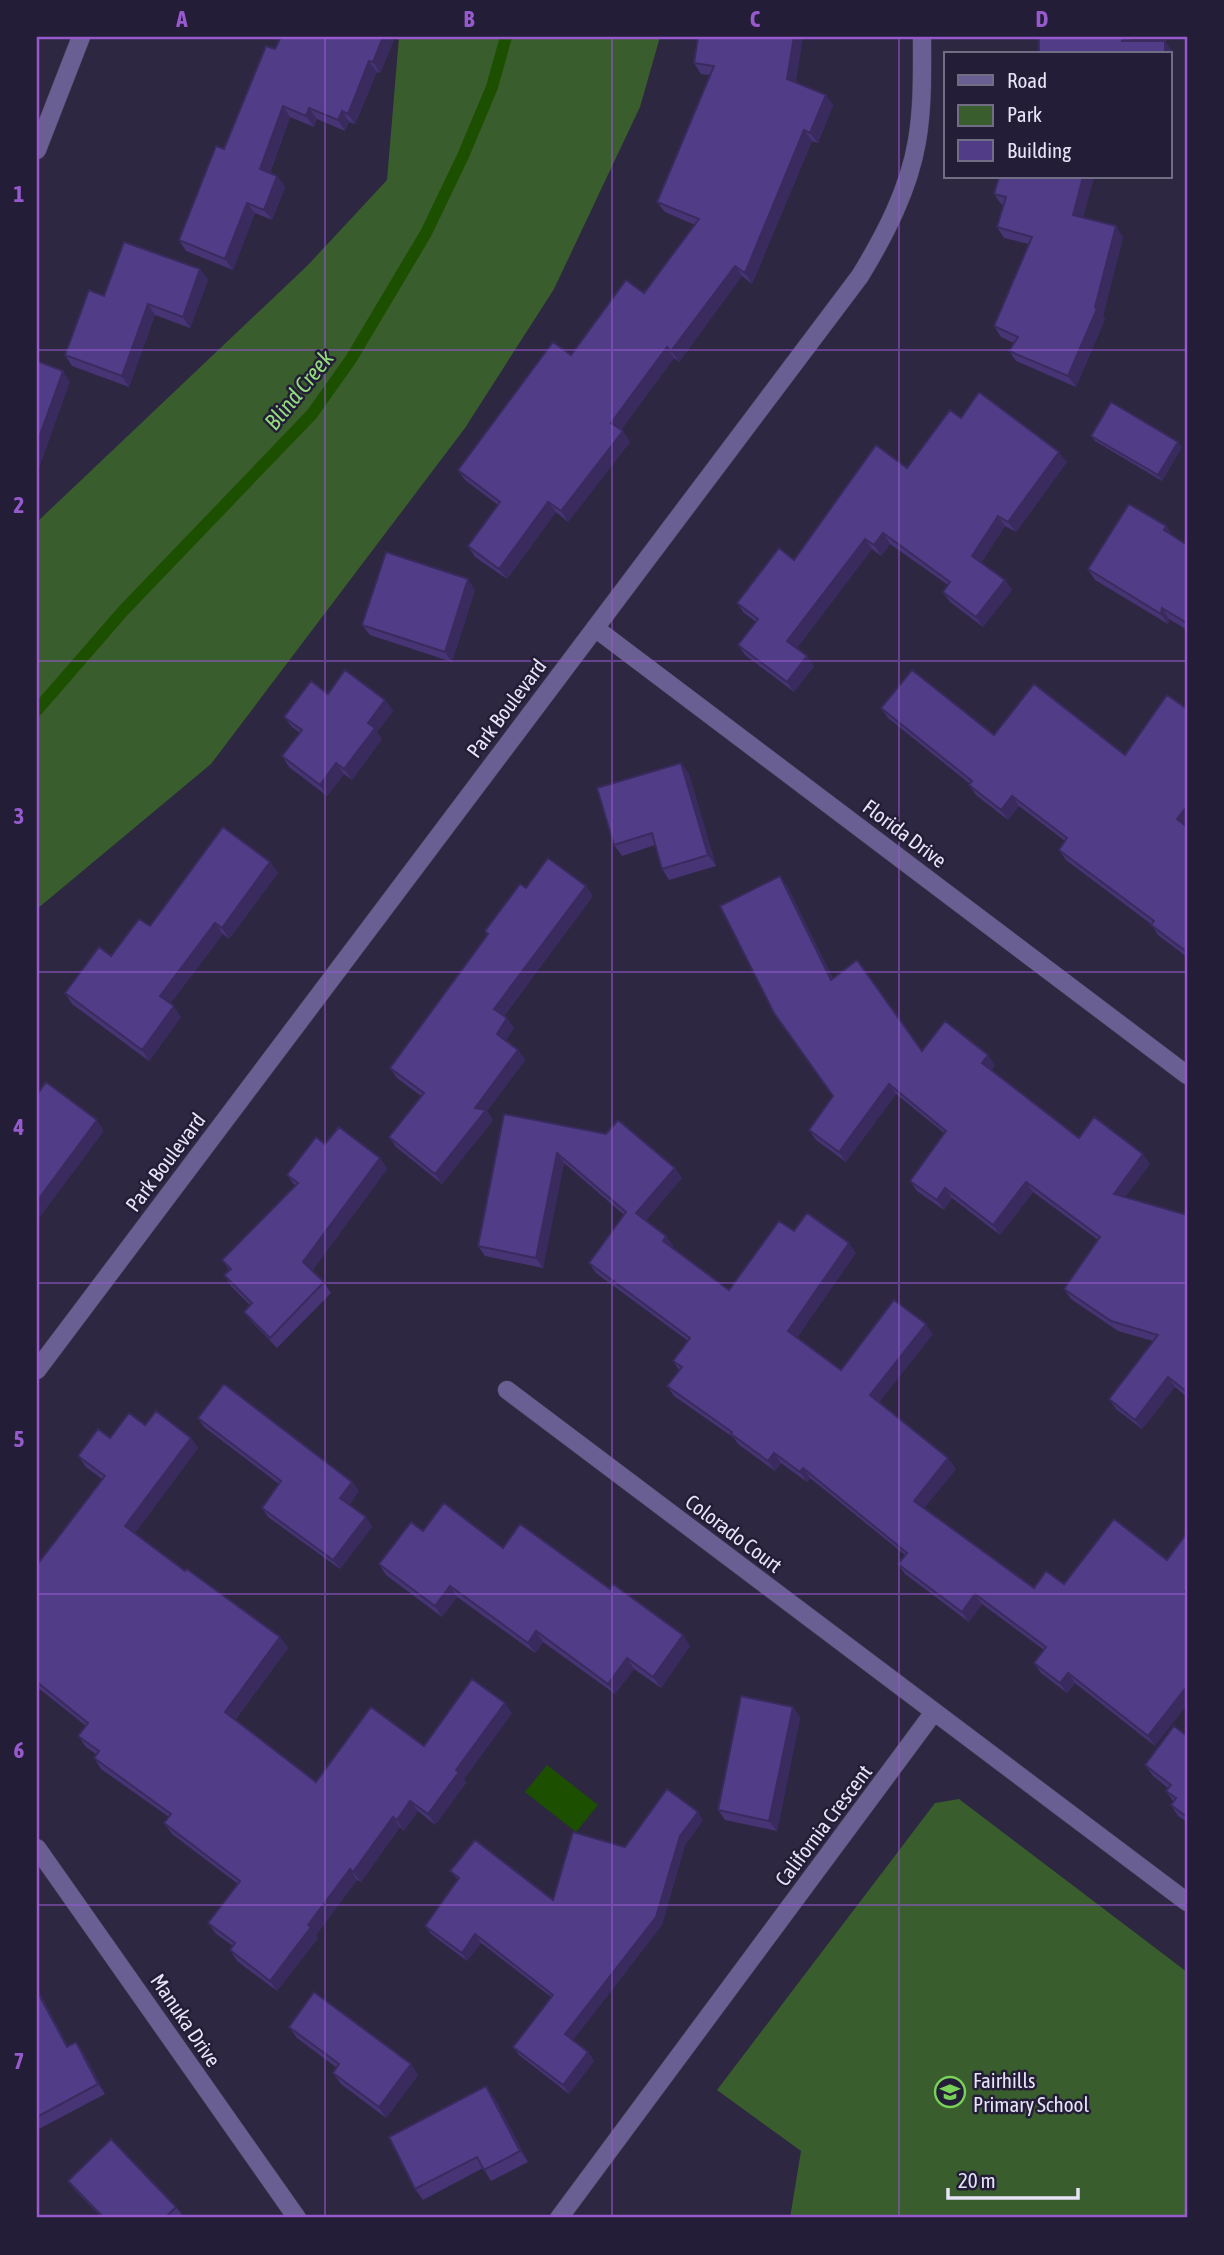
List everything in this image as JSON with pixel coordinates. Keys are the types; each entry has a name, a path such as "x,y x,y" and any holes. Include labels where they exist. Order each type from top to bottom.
{"street":[{"path":"37,150 81,37"},
{"name":"Park Boulevard","path":"37,1370 846,294 877,248 906,180 916,143 921,108 922,37"},
{"name":"Florida Drive","path":"595,628 1187,1075"},
{"name":"Colorado Court","path":"507,1390 934,1712"},
{"path":"934,1712 1187,1902"},
{"name":"California Crescent","path":"559,2218 934,1712"},
{"name":"Manuka Drive","path":"37,1848 297,2218"}],"green space":[{"path":"399,37 660,37 640,107 554,289 465,428 211,764 37,909 37,522 308,265 387,180"},
{"name":"Fairhills Primary School","path":"959,1799 1187,1972 1187,2218 790,2218 801,2151 717,2090 935,1803"}],"shaded area":[{"path":"547,1765 598,1805 576,1832 525,1792"}],"building":[{"path":"281,37 383,37 373,62 369,61 348,114 342,111 338,120 309,108 306,116 283,106 260,169 277,176 264,210 247,203 225,259 179,240 216,146 224,149 266,46 275,49"},
{"path":"698,37 794,37 787,79 826,95 810,133 804,130 745,273 735,266 671,351 667,347 611,423 623,431 561,511 548,502 499,569 468,546 500,502 458,470 553,342 571,355 626,280 644,293 699,219 657,202 714,66 694,63"},
{"path":"1039,37 1123,37 1122,41 1165,41 1165,52 1039,52"},
{"path":"999,178 1083,178 1073,215 1116,226 1095,307 1097,309 1068,376 1009,351 1018,337 994,326 1032,237 997,227 1006,197 994,194"},
{"path":"124,242 200,269 183,317 148,304 122,376 65,355 89,290 104,296"},
{"path":"37,361 63,371 37,443"},
{"path":"979,392 1059,452 1008,522 998,516 972,556 1005,580 976,617 943,592 950,582 883,533 874,545 865,539 787,641 807,656 787,682 738,645 758,619 737,603 779,548 794,560 876,445 907,468 950,410 961,418"},
{"path":"1111,402 1178,442 1158,475 1091,436"},
{"path":"1129,504 1166,526 1164,530 1187,545 1187,623 1162,608 1161,614 1088,569"},
{"path":"386,552 468,579 445,652 362,625"},
{"path":"345,670 385,700 368,723 375,728 344,769 336,763 320,785 282,756 302,730 284,717 311,681 328,694"},
{"path":"912,670 994,735 1034,684 1125,755 1167,695 1187,709 1187,806 1177,819 1187,827 1187,952 1151,925 1154,921 1059,850 1067,838 1012,796 1001,810 969,785 972,781 881,708"},
{"path":"681,763 708,855 662,869 652,833 614,845 597,788"},
{"path":"223,827 270,862 222,928 215,923 160,996 174,1006 142,1050 65,993 99,947 111,956 139,919 150,926"},
{"path":"548,858 586,886 494,1009 507,1018 497,1034 518,1050 475,1108 486,1110 435,1174 389,1137 424,1093 390,1068 488,934 485,931 520,884 526,888"},
{"path":"780,876 831,980 857,960 922,1051 945,1021 988,1055 982,1063 1079,1138 1094,1117 1143,1154 1114,1194 1187,1215 1187,1392 1168,1377 1135,1420 1109,1399 1158,1335 1111,1321 1064,1289 1100,1237 1026,1182 993,1225 945,1188 937,1200 910,1181 946,1131 889,1084 839,1152 809,1130 833,1096 774,1013 720,906"},
{"path":"46,1082 97,1120 37,1201 37,1095"},
{"path":"504,1114 606,1134 618,1120 675,1168 636,1213 666,1236 663,1241 729,1290 779,1221 794,1231 807,1213 849,1243 788,1331 841,1370 894,1300 926,1324 870,1395 948,1458 914,1501 1034,1588 1046,1571 1064,1584 1114,1519 1167,1560 1187,1533 1187,1686 1148,1736 1068,1673 1060,1683 1034,1663 1046,1647 975,1594 962,1612 898,1564 907,1553 803,1468 800,1472 774,1453 768,1461 667,1386 682,1367 673,1361 690,1338 589,1263 626,1212 557,1153 536,1258 478,1246"},
{"path":"339,1127 380,1158 303,1262 324,1282 270,1338 244,1312 252,1303 224,1275 231,1269 222,1260 298,1183 287,1175 316,1137 325,1144"},
{"path":"224,1384 352,1482 340,1498 366,1517 333,1560 262,1508 281,1481 198,1418"},
{"path":"156,1411 191,1438 125,1526 280,1637 225,1712 316,1782 371,1707 424,1746 472,1679 505,1703 428,1814 410,1801 397,1820 393,1817 353,1872 350,1869 308,1925 311,1927 270,1981 230,1950 235,1943 208,1923 240,1881 164,1823 171,1814 94,1758 99,1751 78,1736 88,1723 37,1682 37,1565 105,1476 78,1456 98,1429 110,1438 129,1413 145,1425"},
{"path":"444,1503 503,1548 520,1524 610,1589 613,1584 683,1635 653,1677 627,1658 608,1684 536,1631 528,1643 450,1586 435,1606 379,1564 411,1522 423,1531"},
{"path":"741,1696 793,1707 769,1821 718,1810"},
{"path":"1174,1726 1187,1736 1187,1817 1171,1805 1176,1798 1166,1791 1171,1785 1145,1765"},
{"path":"667,1789 698,1812 680,1836 656,1917 565,2034 588,2052 563,2085 513,2047 553,1995 475,1934 462,1953 425,1926 459,1878 450,1871 475,1840 553,1900 573,1832 625,1847"},
{"path":"37,1991 67,2047 76,2042 98,2084 37,2117"},
{"path":"314,1992 411,2064 379,2107 333,2073 339,2064 289,2027"},
{"path":"486,2086 520,2151 484,2170 477,2157 415,2189 389,2137"},
{"path":"111,2139 176,2207 165,2218 104,2218 68,2181"}],"waterway":[{"name":"Blind Creek","path":"37,710 123,611 312,414 351,359 426,233 492,87 506,37"}],"place":[{"name":"Fairhills Primary School","path":"950,2092"}]}
